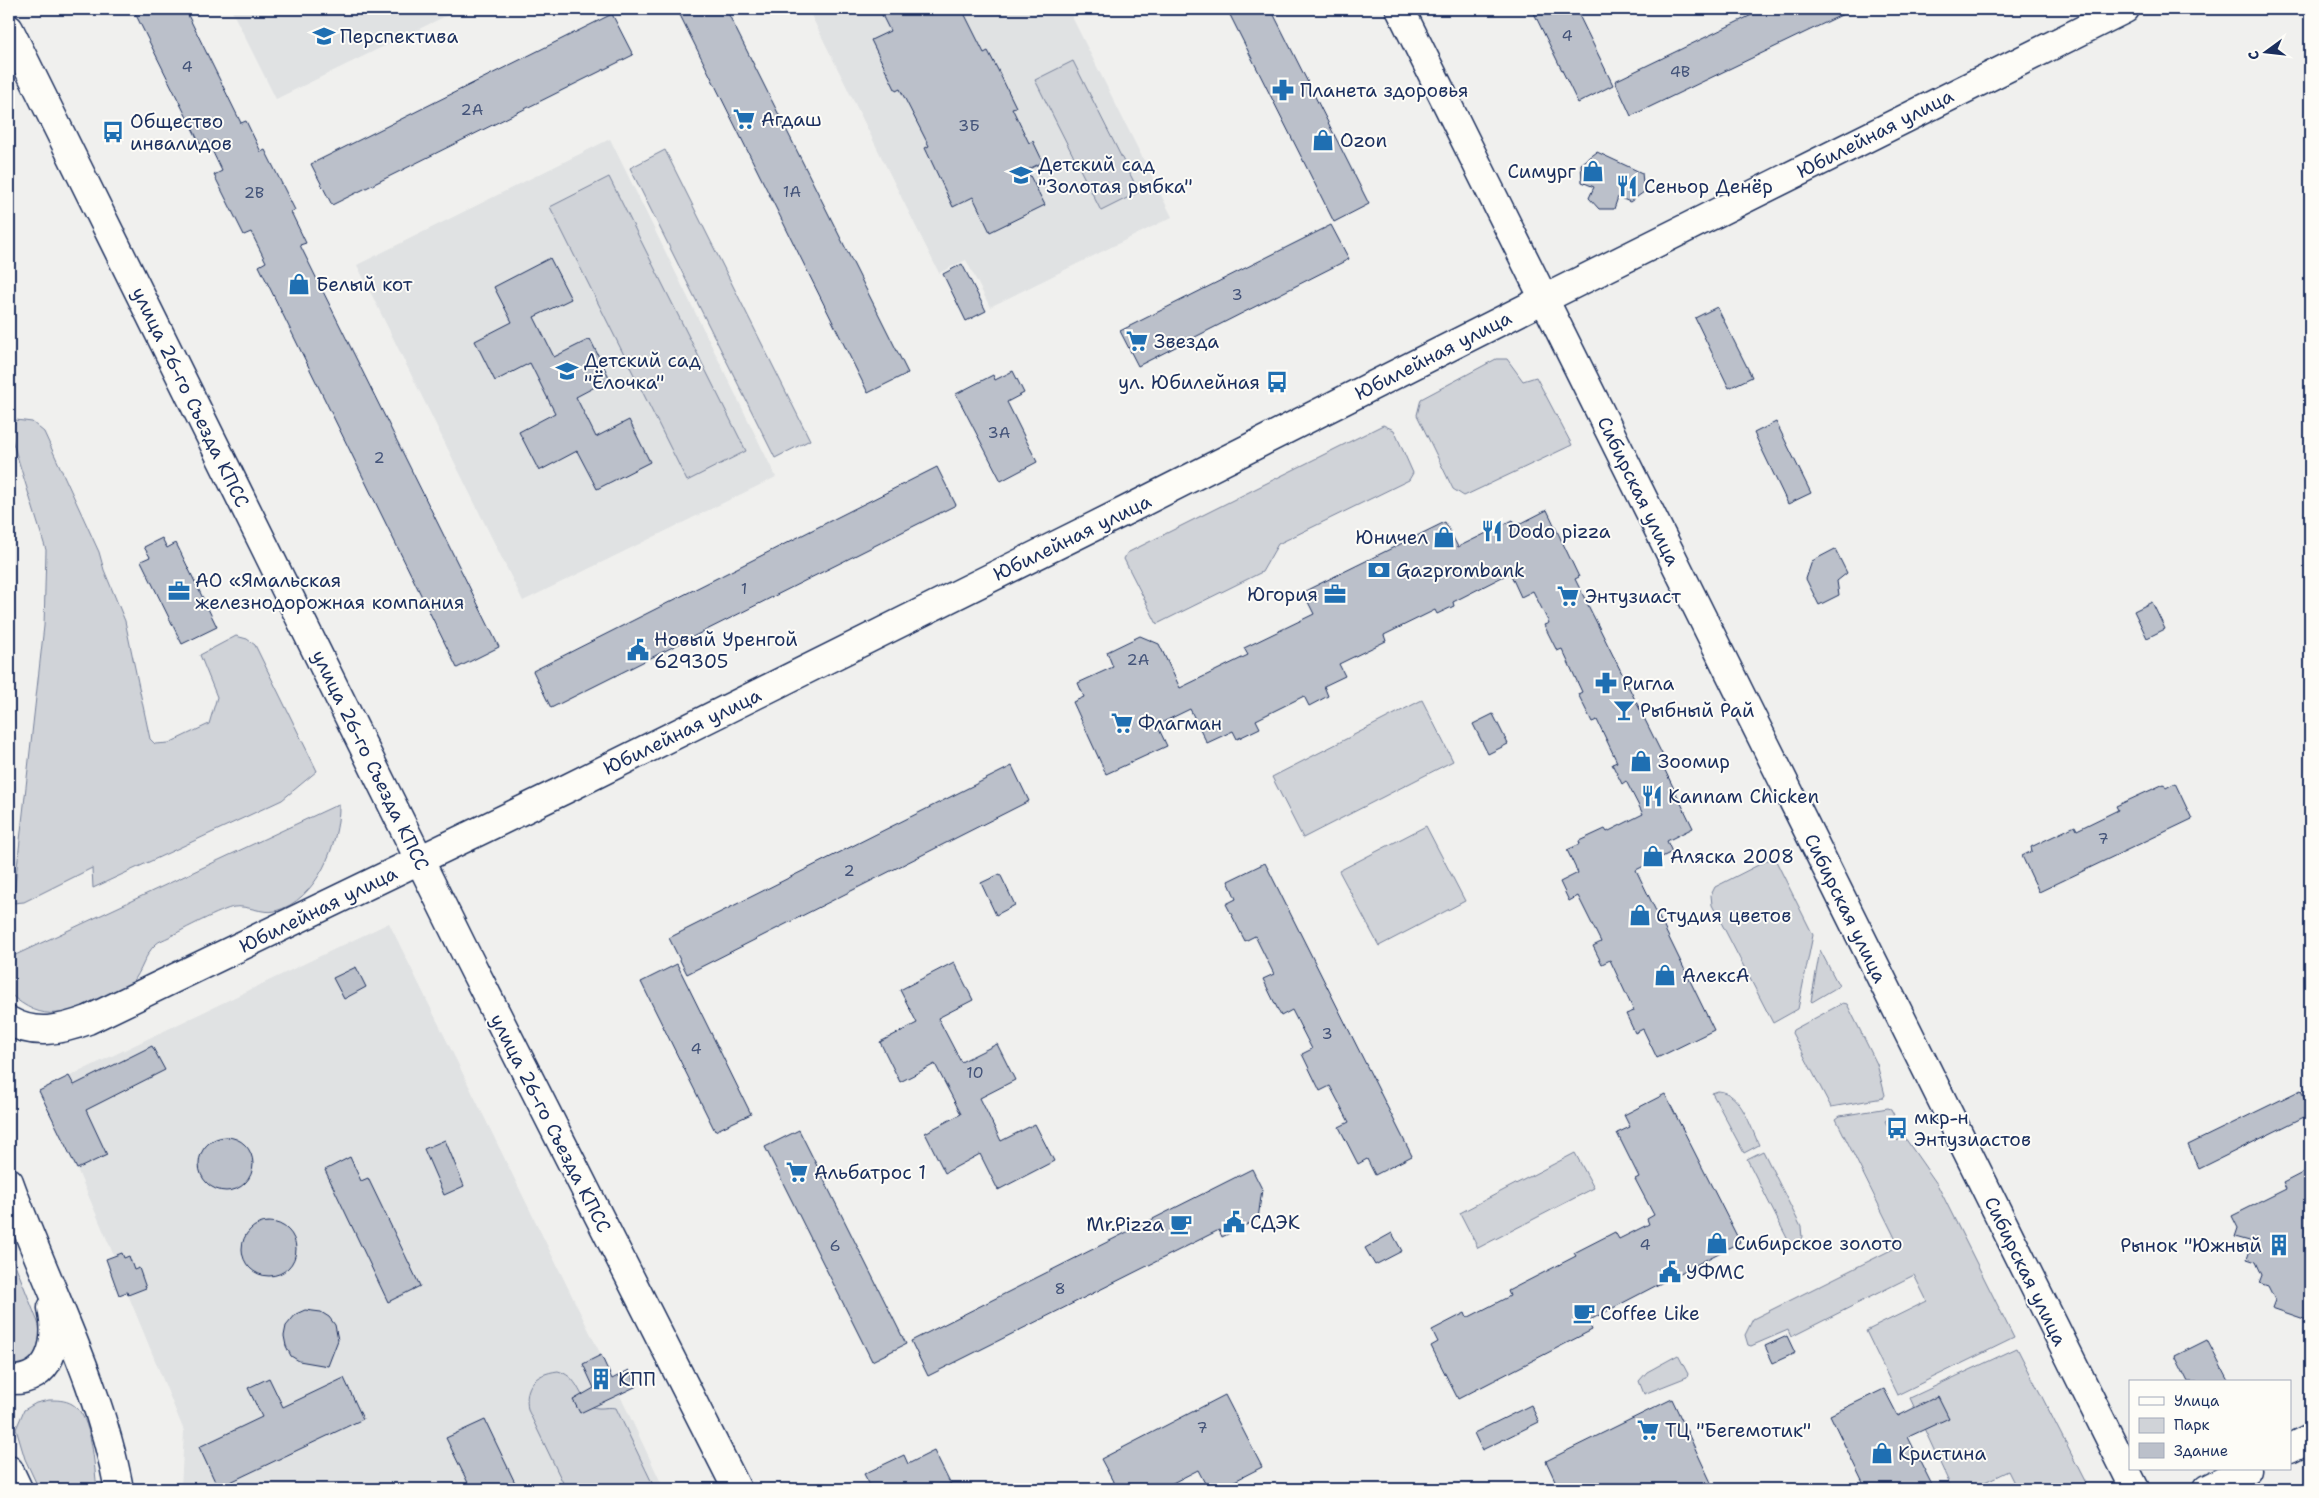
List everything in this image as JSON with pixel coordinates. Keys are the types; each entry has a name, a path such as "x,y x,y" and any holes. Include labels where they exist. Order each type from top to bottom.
{"main road":[{"name":"Сибирская улица","path":"1400,9 2135,1489"},
{"name":"Юбилейная улица","path":"9,1021 19,1026 45,1031 59,1030 88,1020 420,860 1126,510 2124,9"},
{"name":"улица 26-го Съезда КПСС","path":"9,29 420,860 736,1489"},
{"path":"9,1182 100,1413 112,1452 119,1489"},
{"path":"9,1380 17,1380 39,1372 47,1363 53,1349 55,1335 54,1315 46,1274"},
{"path":"2292,1447 2310,1438"},
{"path":"9,1470 18,1489"},
{"path":"2207,1489 2245,1470"}],"shaded area":[{"name":"Перспектива","path":"231,9 460,9 276,99"},
{"name":"Детский сад \"Золотая рыбка\"","path":"808,9 1068,9 1172,217 990,307 966,260 939,273"},
{"name":"Детский сад \"Ёлочка\"","path":"610,139 776,477 523,601 357,265"},
{"path":"389,923 601,1355 664,1489 181,1489 184,1431 127,1292 119,1295 106,1259 114,1256 77,1169 39,1091"}],"green space":[{"path":"1073,61 1139,192 1101,211 1035,80"},
{"path":"665,150 810,440 775,458 630,168"},
{"path":"609,177 746,451 687,481 550,207"},
{"path":"1496,359 1507,359 1523,381 1536,377 1572,445 1464,496 1453,489 1417,415 1421,399"},
{"path":"16,420 32,422 44,432 99,552 104,570 125,621 150,739 155,744 169,743 209,724 217,697 200,655 236,636 247,639 255,645 317,771 282,800 93,888 92,868 24,902 13,903 44,626 46,550 9,430"},
{"path":"1383,425 1394,430 1413,473 1409,480 1278,544 1262,572 1157,624 1124,559 1127,553"},
{"path":"1422,700 1453,761 1303,838 1272,777"},
{"path":"339,804 335,835 323,868 314,883 290,905 270,912 234,907 202,920 156,944 149,952 130,985 79,1008 56,1013 45,1013 22,1003 9,993 9,958"},
{"path":"1426,826 1465,901 1379,946 1339,871"},
{"path":"1774,857 1813,935 1798,1009 1773,1023 1712,905 1711,895 1715,887"},
{"path":"1820,950 1839,986 1812,1002 1811,1001"},
{"path":"1843,1003 1847,1004 1877,1064 1885,1095 1883,1098 1831,1107 1792,1033 1793,1030"},
{"path":"1718,1091 1733,1097 1739,1104 1749,1121 1759,1145 1744,1153 1712,1093"},
{"path":"1891,1109 1894,1115 1885,1121 1895,1141 1905,1138 1937,1184 2014,1338 1897,1395 1866,1331 1927,1301 1914,1275 1791,1337 1788,1330 1751,1346 1748,1345 1745,1335 1753,1319 1899,1246 1836,1119 1840,1116"},
{"path":"1763,1151 1801,1227 1802,1237 1793,1250 1747,1159"},
{"path":"1575,1153 1594,1188 1478,1248 1460,1213"},
{"path":"9,1249 43,1335 36,1357 21,1366 9,1368"},
{"path":"2017,1348 2085,1481 2087,1489 2017,1489 2008,1471 1970,1489 1952,1489 1910,1398"},
{"path":"1678,1355 1688,1374 1687,1377 1644,1394 1639,1381 1647,1372"},
{"path":"558,1371 573,1380 588,1405 596,1408 616,1408 655,1489 566,1489 528,1410 527,1402 529,1388 537,1378"},
{"path":"49,1400 64,1401 72,1404 79,1410 84,1419 91,1443 97,1489 39,1489 25,1459 16,1429 24,1410 36,1403"}],"building":[{"path":"133,9 185,9 241,123 246,121 261,152 265,150 295,210 291,212 306,243 300,245 499,647 457,668 259,266 266,262 251,232 244,235 214,175 222,171 207,140 200,144"},
{"path":"677,9 726,9 908,373 868,393"},
{"path":"879,9 962,9 984,53 988,51 998,70 1016,107 1012,108 1029,143 1033,141 1043,162 1027,170 1045,205 990,232 973,197 953,207 925,148 929,146 900,89 896,91 871,40 890,31"},
{"path":"1227,9 1271,9 1369,204 1334,222"},
{"path":"1532,9 1576,9 1613,85 1578,103"},
{"path":"1764,9 1854,9 1631,116 1615,81"},
{"path":"612,14 633,55 332,205 311,164"},
{"path":"1597,152 1642,173 1644,192 1630,202 1618,197 1614,209 1599,209 1589,198 1594,187 1582,182 1581,164"},
{"path":"1331,225 1349,259 1138,366 1120,331"},
{"path":"550,258 571,299 534,317 554,357 590,339 610,379 576,397 596,437 629,420 650,462 597,489 577,451 539,471 519,432 555,413 530,363 495,381 475,341 512,322 494,287"},
{"path":"962,264 986,311 966,321 943,274"},
{"path":"1717,307 1752,377 1729,388 1695,318"},
{"path":"1013,371 1024,393 1007,402 1037,462 1001,481 956,394 993,375 995,380"},
{"path":"1776,422 1811,493 1788,504 1754,433"},
{"path":"937,467 956,505 551,708 533,671"},
{"path":"1547,510 1579,577 1575,579 1664,758 1660,760 1693,828 1667,841 1672,852 1636,870 1714,1030 1657,1058 1643,1029 1635,1033 1626,1014 1634,1011 1610,960 1602,964 1593,946 1601,942 1578,896 1569,901 1560,882 1578,873 1567,850 1580,844 1579,841 1605,829 1607,832 1643,814 1626,781 1622,784 1612,764 1617,762 1597,720 1592,722 1578,694 1582,692 1562,649 1557,651 1544,625 1549,623 1533,591 1521,597 1510,573 1453,602 1454,606 1437,614 1435,610 1384,635 1386,641 1339,664 1345,676 1324,686 1328,696 1309,706 1304,696 1256,720 1260,728 1237,739 1233,731 1207,743 1190,709 1157,725 1167,746 1106,774 1073,702 1084,697 1078,683 1113,667 1107,652 1140,636 1159,644 1180,688 1248,655 1244,648 1314,614 1303,592 1445,522 1458,547 1513,520 1516,526"},
{"path":"162,538 167,548 176,543 217,627 182,644 141,561 150,557 144,547"},
{"path":"1835,549 1847,573 1837,581 1839,595 1819,605 1806,579 1812,561"},
{"path":"2152,602 2165,629 2147,638 2134,611"},
{"path":"1493,714 1508,744 1488,754 1473,724"},
{"path":"1012,766 1029,801 687,974 669,938"},
{"path":"2175,783 2192,819 2039,892 2022,856 2032,851 2031,847 2075,826 2077,830 2118,810 2116,806 2164,784 2166,788"},
{"path":"1265,863 1412,1156 1375,1175 1367,1159 1358,1164 1339,1127 1349,1122 1330,1086 1320,1091 1302,1054 1312,1049 1292,1010 1281,1016 1263,979 1274,974 1255,936 1245,941 1226,904 1236,899 1228,881"},
{"path":"1000,874 1015,905 996,915 981,883"},
{"path":"954,962 973,1000 938,1018 961,1062 997,1044 1015,1080 980,1098 1001,1141 1035,1124 1054,1161 998,1190 980,1154 945,1173 925,1133 961,1114 935,1064 900,1082 880,1042 917,1023 900,990"},
{"path":"677,964 751,1114 715,1131 641,982"},
{"path":"356,967 366,987 344,999 333,978"},
{"path":"152,1046 165,1070 86,1110 107,1155 77,1169 39,1091 69,1076 74,1085"},
{"path":"2301,1090 2310,1114 2199,1169 2188,1145"},
{"path":"1665,1094 1740,1242 1588,1321 1592,1330 1458,1399 1431,1346 1438,1342 1432,1330 1465,1313 1467,1318 1510,1296 1508,1291 1576,1256 1574,1253 1615,1232 1619,1239 1649,1224 1647,1219 1654,1215 1635,1179 1639,1177 1617,1133 1630,1127 1624,1115"},
{"path":"799,1130 906,1344 872,1361 765,1147"},
{"path":"226,1137 236,1139 245,1145 251,1154 253,1164 251,1174 245,1183 236,1189 226,1191 216,1189 207,1183 201,1174 199,1164 201,1154 207,1145 216,1139"},
{"path":"445,1140 464,1186 444,1195 424,1149"},
{"path":"350,1157 361,1181 368,1178 420,1286 388,1302 325,1170"},
{"path":"1252,1169 1262,1189 1258,1219 1222,1237 1219,1230 928,1376 911,1341"},
{"name":"Рынок \"Южный","path":"2310,1169 2310,1321 2272,1308 2275,1300 2268,1286 2259,1283 2262,1275 2256,1262 2247,1259 2253,1242 2235,1237 2238,1228 2232,1216 2286,1189 2283,1183"},
{"path":"269,1222 279,1224 288,1230 294,1239 296,1249 294,1259 288,1268 279,1274 269,1276 259,1274 250,1268 244,1259 242,1249 244,1239 250,1230 259,1224"},
{"path":"1392,1233 1402,1251 1375,1265 1365,1248"},
{"path":"122,1253 124,1258 129,1256 134,1270 139,1268 146,1288 128,1295 127,1292 119,1295 106,1259"},
{"path":"305,1310 321,1312 329,1317 335,1325 338,1340 328,1366 299,1361 291,1356 286,1346 284,1336 286,1326 296,1314"},
{"path":"1787,1336 1795,1353 1773,1363 1765,1346"},
{"path":"2207,1340 2228,1380 2187,1380 2175,1356"},
{"path":"601,1355 612,1379 629,1370 637,1386 580,1413 573,1400 594,1388 583,1364"},
{"path":"269,1378 283,1407 344,1378 363,1419 218,1488 199,1447 262,1417 248,1388"},
{"name":"Кристина","path":"1884,1389 1898,1416 1938,1396 1949,1418 1908,1437 1934,1489 1866,1489 1830,1415"},
{"path":"1225,1395 1262,1467 1219,1489 1208,1489 1198,1470 1161,1489 1117,1489 1101,1459"},
{"name":"ТЦ \"Бегемотик\"","path":"1672,1399 1714,1489 1559,1489 1546,1461"},
{"path":"1531,1405 1539,1422 1482,1450 1474,1433"},
{"path":"485,1420 518,1489 471,1489 446,1438"},
{"path":"934,1451 953,1489 872,1489 864,1474 904,1455 908,1464"}],"place":[{"name":"Перспектива","path":"324,36"},
{"name":"Планета здоровья","path":"1283,90"},
{"name":"Агдаш","path":"744,119"},
{"name":"Общество инвалидов","path":"113,132"},
{"name":"Ozon","path":"1323,140"},
{"name":"Симург","path":"1593,171"},
{"name":"Детский сад \"Золотая рыбка\"","path":"1021,175"},
{"name":"Сеньор Денёр","path":"1627,186"},
{"name":"Белый кот","path":"299,284"},
{"name":"Звезда","path":"1137,341"},
{"name":"Детский сад \"Ёлочка\"","path":"567,371"},
{"name":"ул. Юбилейная","path":"1277,382"},
{"name":"Dodo pizza","path":"1492,531"},
{"name":"Юничел","path":"1444,537"},
{"name":"Gazprombank","path":"1379,570"},
{"name":"АО «Ямальская железнодорожная компания","path":"179,591"},
{"name":"Югория","path":"1335,594"},
{"name":"Энтузиаст","path":"1568,596"},
{"name":"Новый Уренгой 629305","path":"638,650"},
{"name":"Ригла","path":"1606,683"},
{"name":"Рыбный Рай","path":"1624,710"},
{"name":"Флагман","path":"1122,723"},
{"name":"Зоомир","path":"1641,761"},
{"name":"Kannam Chicken","path":"1652,796"},
{"name":"Аляска 2008","path":"1653,856"},
{"name":"Студия цветов","path":"1640,915"},
{"name":"АлексА","path":"1665,975"},
{"name":"мкр-н Энтузиастов","path":"1897,1128"},
{"name":"Альбатрос 1","path":"797,1172"},
{"name":"СДЭК","path":"1234,1222"},
{"name":"Mr.Pizza","path":"1181,1224"},
{"name":"Сибирское золото","path":"1717,1243"},
{"name":"Рынок \"Южный","path":"2279,1245"},
{"name":"УФМС","path":"1670,1272"},
{"name":"Coffee Like","path":"1584,1313"},
{"name":"КПП","path":"601,1379"},
{"name":"ТЦ \"Бегемотик\"","path":"1648,1430"},
{"name":"Кристина","path":"1882,1453"}]}
